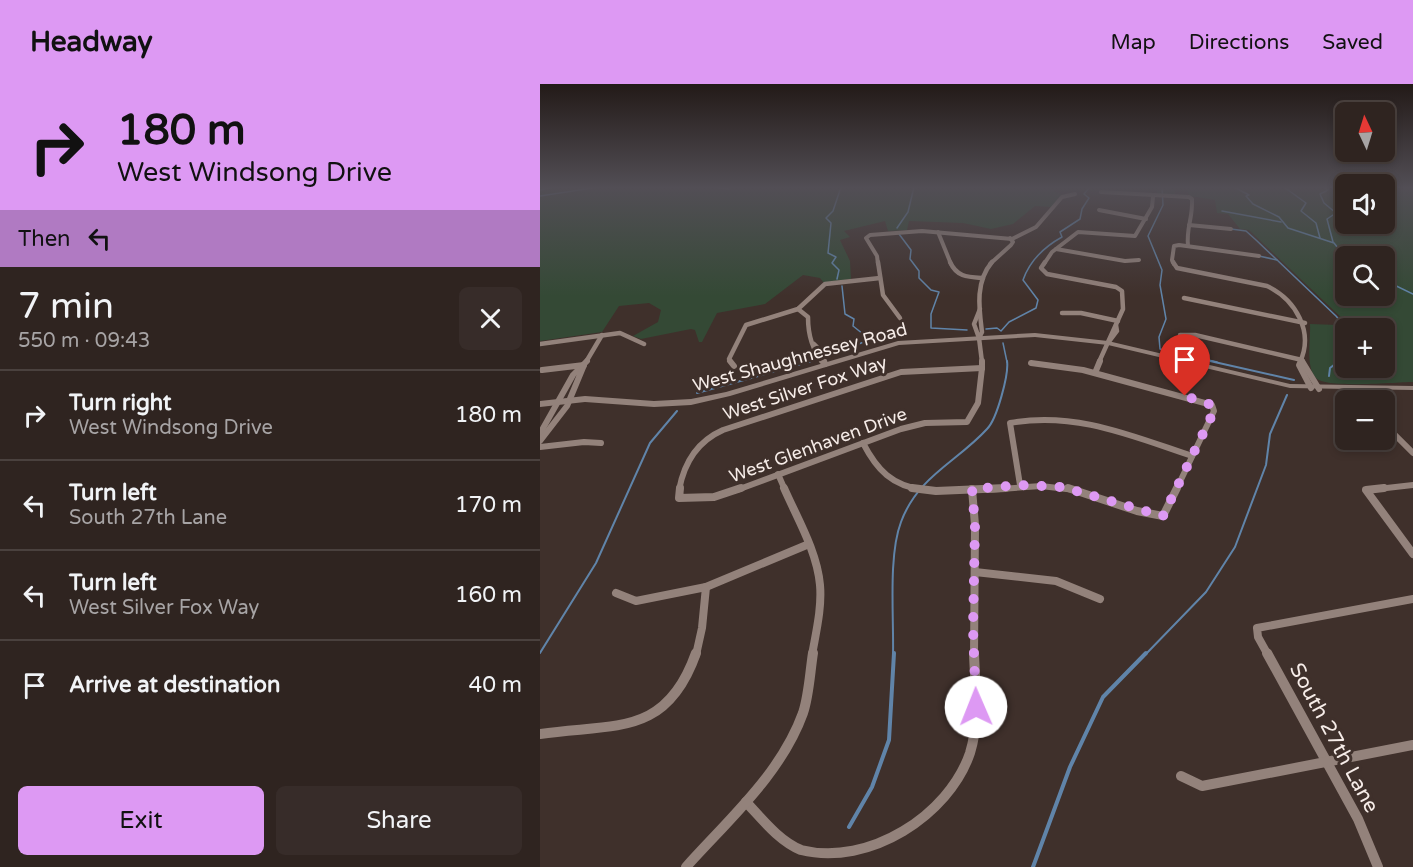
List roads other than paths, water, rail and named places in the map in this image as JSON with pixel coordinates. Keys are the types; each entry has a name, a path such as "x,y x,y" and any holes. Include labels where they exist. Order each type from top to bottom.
{"street":[{"path":"900,318 883,295 877,256 866,238 870,235 895,232 938,232 957,233 989,240 1010,238 1031,231 1040,224"},
{"path":"1095,373 1124,307 1120,288 1041,271 1056,249 1082,231 1132,237 1142,224"},
{"path":"1188,246 1186,230 1188,225 1232,229"},
{"path":"938,232 938,238 948,254 954,271 963,276 983,278"},
{"path":"983,368 979,338 981,324 979,287 988,266 1011,247 1013,242 1010,238"},
{"path":"1259,256 1174,246 1172,260 1177,268 1272,287 1305,323 1306,350 1302,360 1315,389"},
{"path":"1056,249 1125,261 1139,260"},
{"path":"734,366 729,359 746,325 798,309 825,284 880,278"},
{"path":"1184,298 1305,323"},
{"path":"798,309 808,317 808,331 820,360 825,364"},
{"path":"979,338 974,333 974,323 980,309"},
{"path":"1062,312 1081,313 1117,323"},
{"path":"974,323 981,324"},
{"path":"540,344 620,333 644,344"},
{"path":"540,441 548,420 569,383 584,365 602,335"},
{"name":"West Shaughnessey Road","path":"540,404 601,399 654,404 691,402 727,394 898,343 1043,335 1108,343 1280,384 1315,389 1413,388"},
{"path":"1180,335 1195,335 1302,360"},
{"path":"863,442 876,468 895,482 915,490 1020,485 1082,491 1163,516 1214,411 1212,405 1095,373 1031,363"},
{"path":"542,369 584,365"},
{"path":"540,441 558,418 579,382 584,365"},
{"name":"West Glenhaven Drive","path":"679,498 714,497 863,442 925,423 967,422 982,388 983,368"},
{"name":"West Silver Fox Way","path":"679,498 678,489 698,446 710,436 893,374 983,368"},
{"path":"569,383 579,382"},
{"path":"548,420 558,418"},
{"path":"1020,485 1010,423 1022,419 1065,418 1192,456"},
{"path":"1395,435 1413,453"},
{"path":"540,447 584,442 601,443"},
{"path":"686,867 775,768 791,741 804,710 820,605 818,572 778,474"},
{"path":"1413,485 1366,490 1413,554"},
{"path":"746,801 766,823 800,850 838,856 870,850 891,843 908,833 932,813 956,780 973,745 976,729 972,489"},
{"path":"616,593 636,601 706,587 808,544"},
{"path":"975,572 1062,581 1083,587 1100,598"},
{"path":"540,734 630,723 653,715 667,705 688,677 703,629 706,587"},
{"name":"South 27th Lane","path":"1378,867 1358,819 1329,762 1258,637 1257,628 1413,599"},
{"path":"1181,776 1202,786 1413,745"}],"waterway":[{"path":"831,224 828,253 836,257 832,263 839,270 837,279"},
{"path":"897,228 900,224"},
{"path":"986,329 997,328 1001,331 1009,322 1036,308 1038,300 1023,280 1026,273 1038,255 1062,237 1060,232 1073,224"},
{"path":"1154,224 1148,236 1162,270 1160,285 1166,319 1159,337 1160,349 1217,362"},
{"path":"1284,224 1288,228 1334,243 1336,246"},
{"path":"1316,224 1320,238"},
{"path":"1328,224 1333,242"},
{"path":"1231,229 1246,231 1338,318"},
{"path":"899,234 911,250 910,259 919,271 919,278 931,290 939,292 931,314 931,328 967,330"},
{"path":"1259,256 1277,260"},
{"path":"1395,285 1413,294"},
{"path":"830,356 866,341 863,334 853,326 854,319 845,314 842,286"},
{"path":"1003,343 1007,362"},
{"path":"697,393 812,361 808,362"},
{"path":"1210,361 1294,380"},
{"path":"893,655 894,552 901,522 908,506 928,481 975,441 991,424 1002,396 1007,362"},
{"path":"1329,376 1330,368 1335,364"},
{"path":"1145,655 1206,592 1235,547 1266,465 1270,434 1287,395"},
{"path":"540,653 596,563 650,443 677,411"},
{"path":"849,827 872,787 889,740 894,653"},
{"path":"1033,867 1070,767 1103,697 1146,653"}]}
